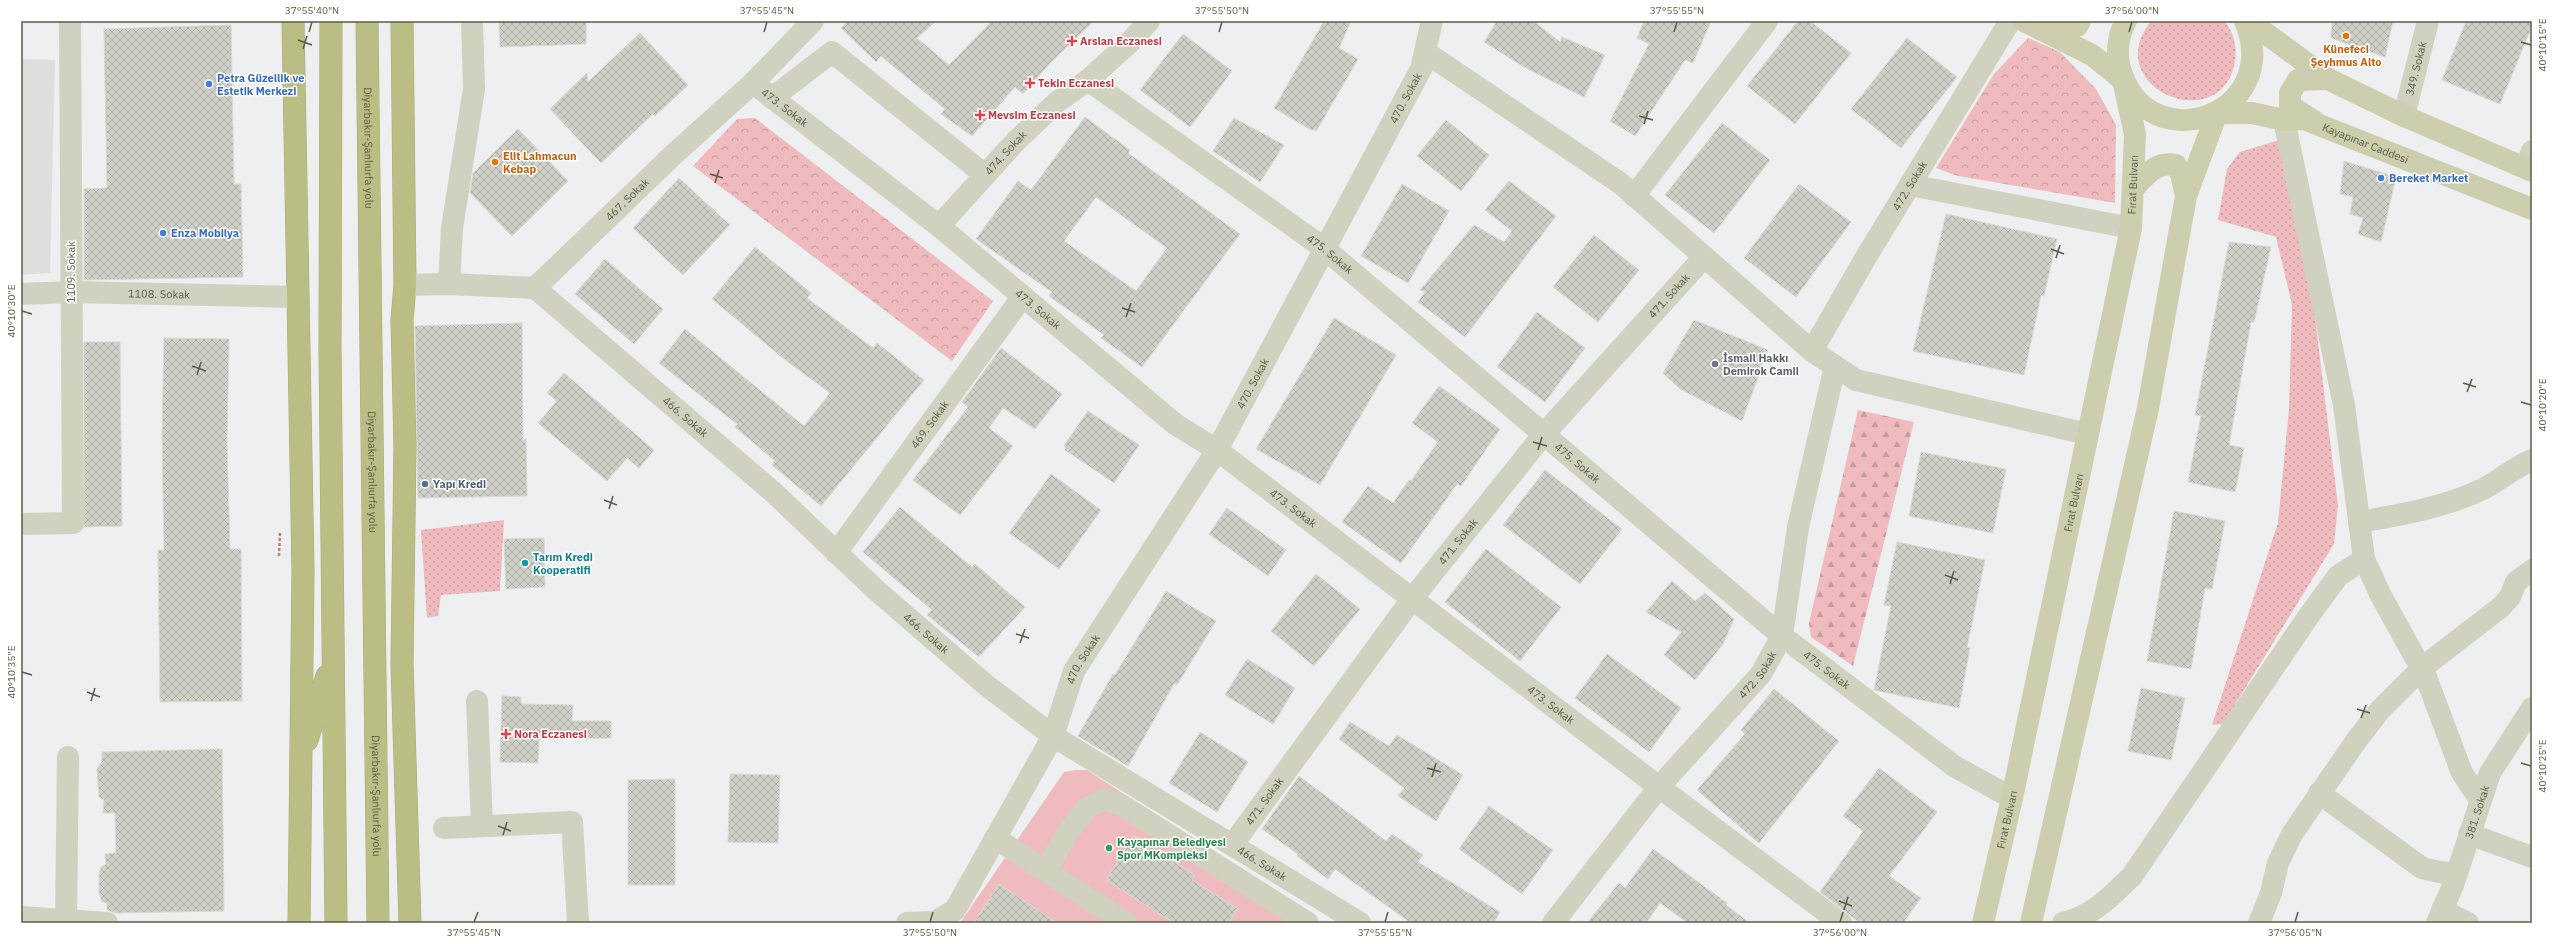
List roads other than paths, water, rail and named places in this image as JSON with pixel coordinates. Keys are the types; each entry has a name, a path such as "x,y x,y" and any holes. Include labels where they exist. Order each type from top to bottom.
{"highway":[{"path":"293,21 303,570 299,923"},
{"path":"331,21 330,356 336,923"},
{"name":"Diyarbakır-Şanlıurfa yolu","path":"367,21 378,923"},
{"path":"402,21 405,285 402,320 405,447 402,664 410,923"},
{"path":"300,764 333,656"},
{"path":"378,848 402,664"}],"main road":[{"path":"2034,25 2064,30 2077,26 2080,21"},
{"name":"Fırat Bulvarı","path":"1983,923 2012,798 2131,228 2135,134 2118,61 2119,42 2126,21"},
{"path":"2034,25 2092,55 2123,80 2135,99 2153,113 2174,120 2189,120 2217,113 2235,100 2247,81 2253,59 2252,37 2245,21"},
{"path":"2249,21 2328,79 2404,116 2530,163"},
{"path":"2319,125 2290,106 2290,93 2298,80 2328,79"},
{"path":"2031,923 2148,408 2186,196 2217,113"},
{"name":"Kayapınar Caddesi","path":"2217,113 2252,113 2284,120 2304,119 2532,209"},
{"path":"2133,189 2155,167 2165,163 2176,165 2181,174 2186,196"}],"street":[{"name":"1109. Sokak","path":"21,524 72,523 70,21"},
{"path":"449,284 452,228 474,89 472,21"},
{"name":"467. Sokak","path":"535,288 672,156 753,83 813,21"},
{"name":"474. Sokak","path":"939,226 1016,140 1058,102 1088,80 1129,43 1148,21"},
{"name":"470. Sokak","path":"908,923 935,922 955,910 1052,736 1074,671 1217,450 1421,69 1432,21"},
{"path":"1634,196 1767,21"},
{"name":"472. Sokak","path":"1812,351 1866,257 2010,21"},
{"name":"349. Sokak","path":"2404,116 2428,21"},
{"path":"772,98 832,52 985,175"},
{"path":"1425,52 1620,183 1812,351 1856,380 2087,434"},
{"name":"475. Sokak","path":"1088,80 1324,249 1782,636 1954,766 2012,798"},
{"name":"473. Sokak","path":"753,83 939,226 1175,424 1217,450 1659,787 1842,923"},
{"path":"2284,120 2344,405 2364,559 2381,596 2422,668 2437,702 2462,772 2480,800"},
{"path":"1910,185 2131,228"},
{"name":"471. Sokak","path":"1233,844 1412,599 1543,435 1704,257"},
{"path":"405,285 449,284 535,288"},
{"name":"466. Sokak","path":"535,288 772,490 876,590 986,685 1052,736 1203,828 1233,844 1360,923"},
{"name":"1108. Sokak","path":"21,294 71,292 297,297"},
{"name":"469. Sokak","path":"836,553 1023,296"},
{"name":"472. Sokak","path":"1552,923 1659,787 1761,674 1782,636 1798,527 1835,366"},
{"path":"2359,522 2400,515 2456,499 2485,488 2532,460"},
{"path":"2071,922 2100,907 2132,876 2308,617 2338,576 2364,559"},
{"path":"2262,921 2271,893 2278,863 2292,834 2319,793 2380,710 2422,668 2501,607 2510,597 2516,582 2532,570"},
{"path":"477,701 482,826"},
{"name":"381. Sokak","path":"2439,917 2457,873 2490,773 2532,708"},
{"path":"66,920 68,757"},
{"path":"2319,793 2422,868 2439,872 2457,873"},
{"path":"1046,871 1068,832 1087,808 1104,799 1123,806 1308,923"},
{"path":"444,828 572,822 578,923"},
{"path":"2469,834 2532,857"},
{"path":"995,838 1126,923"},
{"path":"21,917 107,923"},
{"path":"2439,917 2468,923"}],"place":[{"name":"Künefeci Şeyhmus Alto","path":"2346,36"},
{"name":"Arslan Eczanesi","path":"1072,41"},
{"name":"Tekin Eczanesi","path":"1030,83"},
{"name":"Petra Güzellik ve Estetik Merkezi","path":"209,84"},
{"name":"Mevsim Eczanesi","path":"980,115"},
{"name":"Elit Lahmacun Kebap","path":"495,162"},
{"name":"Bereket Market","path":"2381,178"},
{"name":"Enza Mobilya","path":"163,233"},
{"name":"İsmail Hakkı Demirok Camii","path":"1715,364"},
{"name":"Yapı Kredi","path":"425,484"},
{"name":"Tarım Kredi Kooperatifi","path":"525,563"},
{"name":"Nora Eczanesi","path":"506,734"},
{"name":"Kayapınar Belediyesi Spor MKompleksi","path":"1109,848"}]}
